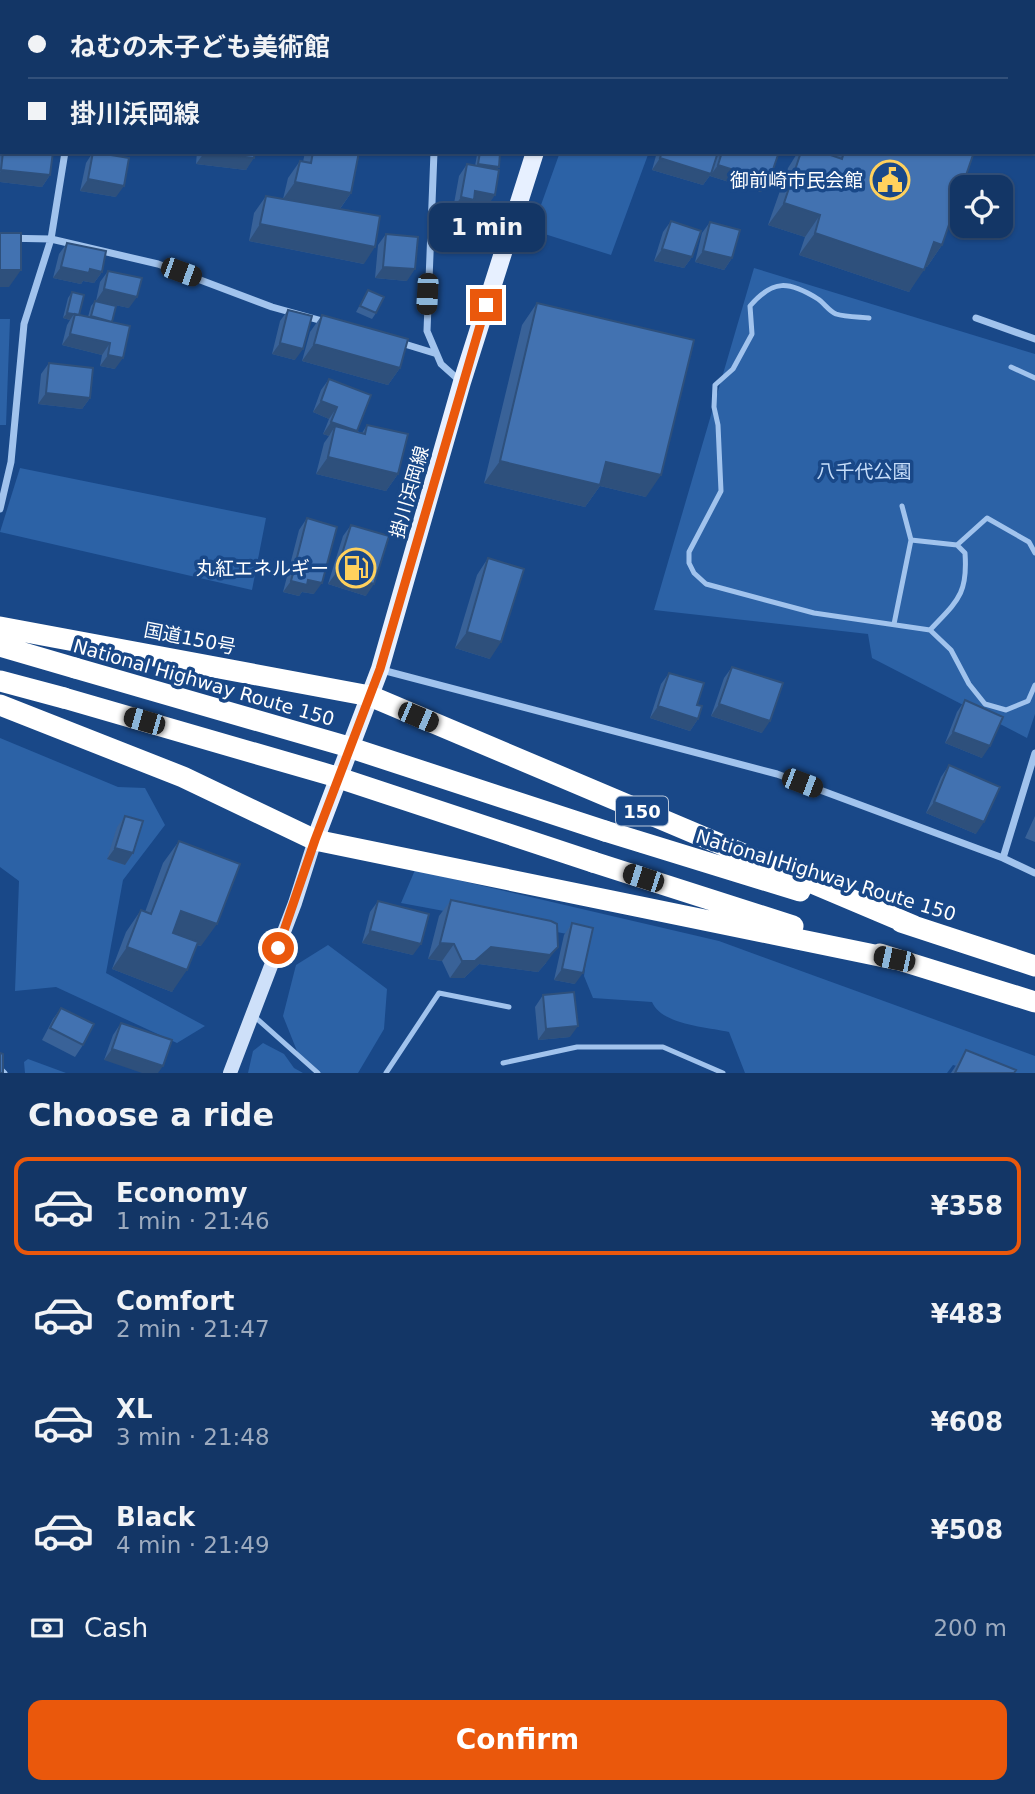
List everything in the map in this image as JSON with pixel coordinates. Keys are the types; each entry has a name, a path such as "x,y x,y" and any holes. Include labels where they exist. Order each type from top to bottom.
{"highway":[{"name":"国道150号","path":"0,627 370,696"},
{"name":"National Highway Route 150","path":"0,646 342,746 1035,966"},
{"path":"0,681 330,775 894,959 1035,1002"},
{"name":"150","path":"370,696 914,926"},
{"path":"0,705 183,777 315,840 894,959"}],"main road":[{"name":"掛川浜岡線","path":"315,840 380,669 461,382 535,154"}],"street":[{"path":"0,509 11,461 24,324 51,239 65,154"},
{"path":"434,154 426,319 434,353 461,382"},
{"path":"0,238 51,239 158,264 272,307 340,326"},
{"path":"976,318 1035,339"},
{"path":"394,341 434,353"},
{"path":"380,669 777,774 1003,858 1035,873"},
{"path":"1003,858 1035,752"},
{"path":"230,1073 295,903 315,840"}],"lane":[{"path":"869,318 835,313 818,299 788,286 777,285 764,289 750,306 752,334 733,369 715,385 714,407 718,425 721,491 697,532 689,563 694,573 706,584 839,619 930,630 951,650 969,684 985,704 1006,710 1028,701 1035,685"},
{"path":"1011,367 1035,378"},
{"path":"894,624 911,540 902,506"},
{"path":"957,545 986,518 1029,541 1034,550"},
{"path":"911,540 957,545 965,553 964,587 957,601 930,630"},
{"path":"386,1073 439,993 509,1007"},
{"path":"252,1015 318,1073"},
{"path":"503,1063 578,1047 663,1047 723,1073"},
{"path":"0,1068 5,1073"}],"green space":[{"path":"559,154 648,154 611,255 532,230"},
{"name":"八千代公園","path":"754,268 1035,354 1035,714 1027,738 872,658 868,634 654,610"},
{"path":"0,319 10,319 6,425 0,425"},
{"path":"20,468 266,518 252,590 0,532"},
{"path":"0,738 118,787 145,788 165,825 123,880 106,973 205,1026 177,1043 56,987 15,991 19,881 0,867"},
{"path":"415,870 719,941 1035,1056 1035,1073 981,1073 953,1065 947,1073 745,1073 729,1032 675,1020 657,1010 652,1002 593,998 584,976 589,938 401,903"},
{"path":"328,945 387,989 384,1029 358,1073 318,1073 301,1061 283,1016 296,965"},
{"path":"263,1043 284,1054 294,1068 303,1073 248,1073 253,1051"},
{"path":"28,1059 66,1073 25,1073 24,1062"}],"building":[{"path":"3,154 53,154 50,175 1,170"},
{"path":"93,154 129,158 124,186 88,179"},
{"path":"221,154 255,154 254,158"},
{"path":"313,154 359,154 351,193 295,182 300,161 311,163"},
{"path":"480,154 500,154 499,167 478,164"},
{"path":"661,154 717,154 711,174 660,158"},
{"path":"721,154 778,154 769,181 718,165"},
{"path":"800,154 828,154 842,159 843,154 973,154 966,175 950,175 950,222 942,245 934,242 924,270 815,233 820,215 784,203"},
{"path":"467,164 499,170 495,195 475,191 474,200 461,197"},
{"path":"266,196 380,216 375,247 260,224"},
{"path":"463,202 485,207 481,231 458,225"},
{"path":"671,221 701,231 692,257 662,249"},
{"path":"710,222 740,230 732,258 703,251"},
{"path":"0,233 21,233 21,270 0,270"},
{"path":"386,234 418,237 415,269 383,267"},
{"path":"67,243 106,251 102,272 90,269 89,273 61,267"},
{"path":"108,271 142,278 137,297 104,289"},
{"path":"368,290 384,297 376,313 360,306"},
{"path":"72,292 84,295 79,315 67,313"},
{"path":"95,301 116,306 112,322 91,316"},
{"path":"537,303 694,340 661,475 606,462 600,485 500,461"},
{"path":"288,310 312,316 303,349 280,343"},
{"path":"75,314 130,326 123,358 108,355 110,343 70,334"},
{"path":"322,315 408,339 400,368 314,344"},
{"path":"49,363 93,368 90,398 46,393"},
{"path":"329,379 371,395 357,431 331,422 337,407 321,401"},
{"path":"367,425 408,434 398,474 328,457 335,426 365,434"},
{"path":"307,518 337,527 322,583 308,580 307,585 291,581"},
{"path":"351,525 389,536 374,584 336,573"},
{"path":"488,558 524,569 501,642 467,632"},
{"path":"732,667 783,683 770,721 719,704"},
{"path":"669,673 704,683 697,705 702,706 698,719 658,706"},
{"path":"965,700 1003,717 990,746 953,732"},
{"path":"949,765 1000,787 984,822 934,802"},
{"path":"125,816 143,821 133,853 115,848"},
{"path":"179,841 240,864 217,924 181,911 173,933 198,942 187,970 127,947 141,910 151,914"},
{"path":"451,900 551,921 557,924 558,947 550,955 491,947 475,961 462,961 454,944 440,943"},
{"path":"378,901 429,914 421,944 370,931"},
{"path":"572,923 593,928 583,973 562,969"},
{"path":"574,992 578,1026 546,1029 543,995"},
{"path":"61,1008 94,1024 83,1045 50,1028"},
{"path":"121,1023 172,1040 163,1066 112,1049"},
{"path":"966,1050 1016,1070 1014,1073 955,1073"},
{"path":"0,1053 3,1054 3,1073 0,1073"}],"place":[{"name":"御前崎市民会館","path":"890,180"},
{"name":"丸紅エネルギー","path":"356,568"}],"route":[{"path":"278,948 315,840 380,669 461,382 486,305"}]}
